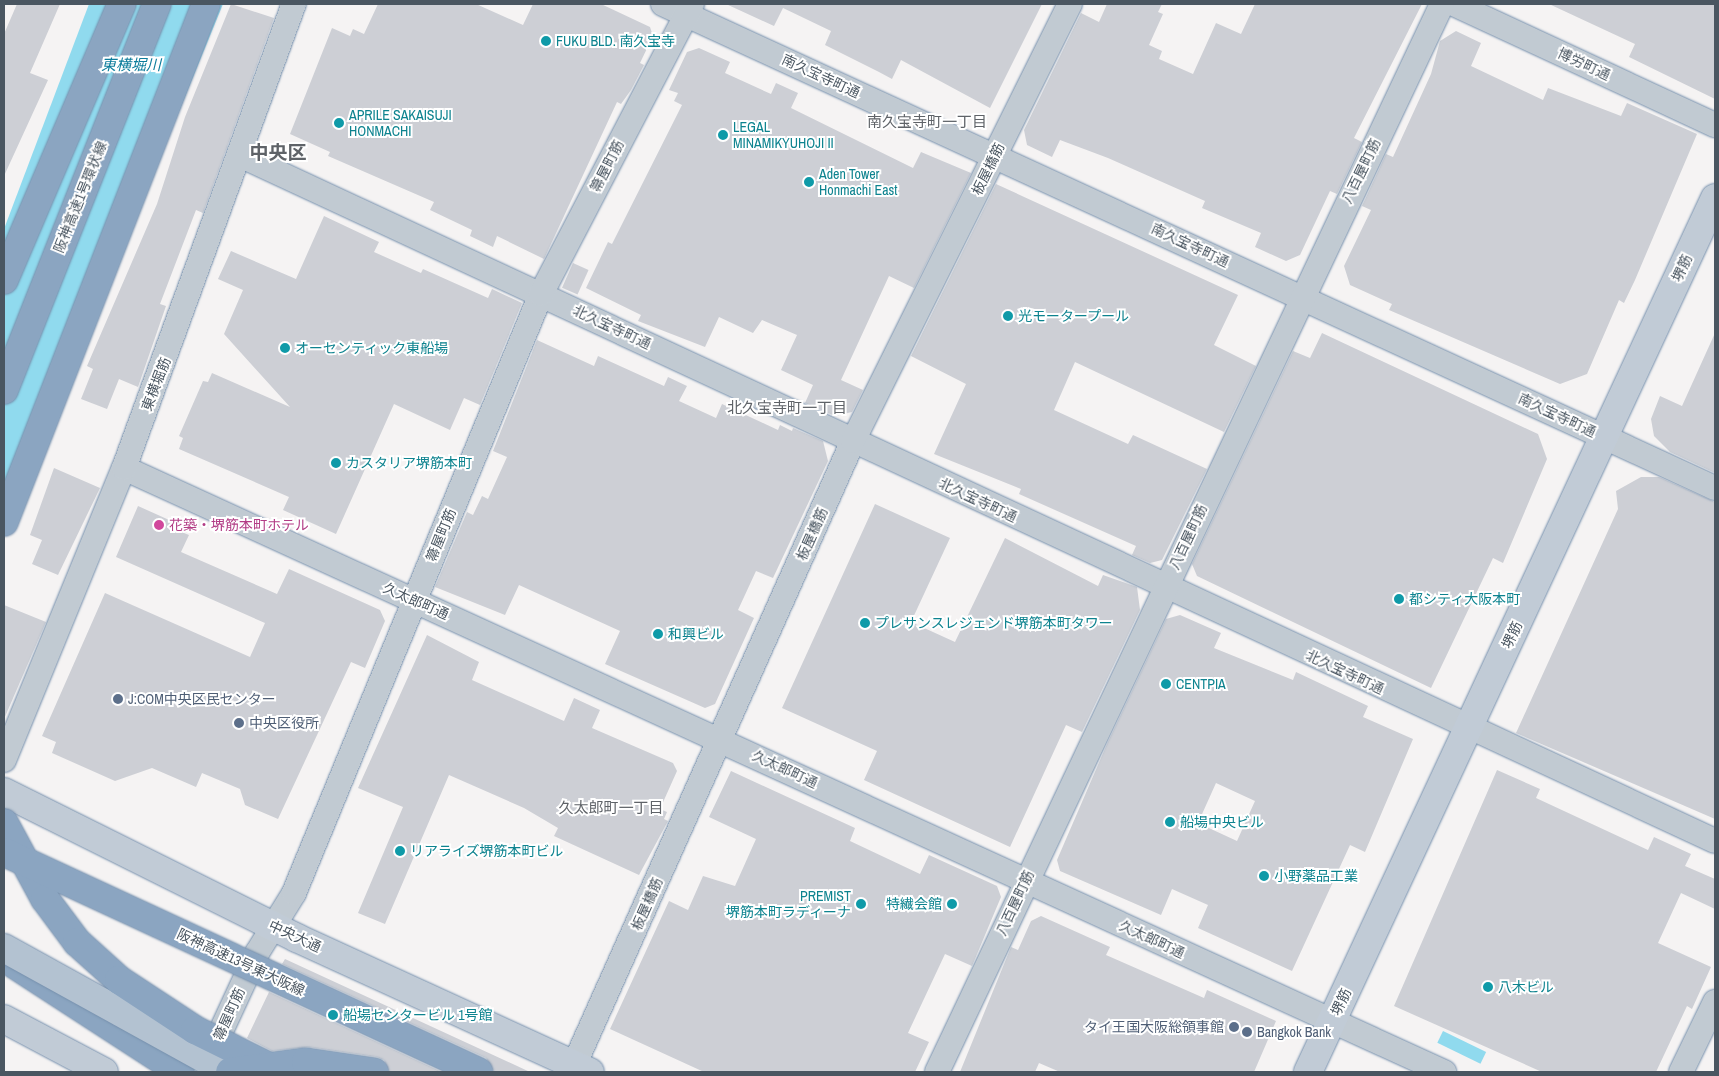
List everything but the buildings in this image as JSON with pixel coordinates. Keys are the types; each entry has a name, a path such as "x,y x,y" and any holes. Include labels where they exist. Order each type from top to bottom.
{"highway":[{"path":"4,280 122,4"},
{"name":"阪神高速1号環状線","path":"4,390 157,4"},
{"path":"4,522 206,4"},
{"path":"4,823 45,899 77,942 118,980 195,1030 280,1072"},
{"name":"阪神高速13号東大阪線","path":"4,854 479,1072"},
{"path":"4,957 92,1019 180,1072"},
{"path":"229,1072 306,1062 374,1072"}],"main road":[{"name":"堺筋","path":"1308,1072 1715,198"},
{"name":"中央大通","path":"4,792 273,926 578,1070"},
{"path":"4,854 472,1072"},
{"path":"4,948 229,1072"},
{"path":"4,1019 104,1072"}],"street":[{"name":"東横堀筋","path":"4,760 124,468 242,156 294,4"},
{"name":"南久宝寺町通","path":"663,4 690,9 995,155 1715,488"},
{"name":"板屋橋筋","path":"578,1070 853,441 1070,4"},
{"name":"八百屋町筋","path":"937,1072 1301,296 1442,4"},
{"name":"博労町通","path":"1454,4 1715,125"},
{"name":"箒屋町筋","path":"202,1072 273,926 294,893 541,294 690,9"},
{"name":"北久宝寺町通","path":"242,156 541,294 1164,588 1715,842"},
{"name":"久太郎町通","path":"124,468 1444,1072"},
{"path":"1681,1072 1715,1002"}],"water":[{"name":"東横堀川","path":"89,4 223,4 4,538 4,229"},
{"path":"1443,1031 1486,1052 1480,1064 1437,1043"}],"place":[{"name":"FUKU BLD. 南久宝寺","path":"546,41"},
{"name":"APRILE SAKAISUJI HONMACHI","path":"339,123"},
{"name":"LEGAL MINAMIKYUHOJI II","path":"723,135"},
{"name":"Aden Tower Honmachi East","path":"809,182"},
{"name":"光モータープール","path":"1008,316"},
{"name":"オーセンティック東船場","path":"285,348"},
{"name":"カスタリア堺筋本町","path":"336,463"},
{"name":"花築・堺筋本町ホテル","path":"159,525"},
{"name":"都シティ大阪本町","path":"1399,599"},
{"name":"プレサンスレジェンド堺筋本町タワー","path":"865,623"},
{"name":"和興ビル","path":"658,634"},
{"name":"CENTPIA","path":"1166,684"},
{"name":"J:COM中央区民センター","path":"118,699"},
{"name":"中央区役所","path":"239,723"},
{"name":"船場中央ビル","path":"1170,822"},
{"name":"リアライズ堺筋本町ビル","path":"400,851"},
{"name":"小野薬品工業","path":"1264,876"},
{"name":"PREMIST 堺筋本町ラディーナ","path":"861,904"},
{"name":"特繊会館","path":"952,904"},
{"name":"八木ビル","path":"1488,987"},
{"name":"船場センタービル 1号館","path":"333,1015"},
{"name":"タイ王国大阪総領事館","path":"1234,1027"},
{"name":"Bangkok Bank","path":"1247,1032"}],"district":[{"name":"南久宝寺町一丁目","path":"927,122"},
{"name":"中央区","path":"278,153"},
{"name":"北久宝寺町一丁目","path":"787,408"},
{"name":"久太郎町一丁目","path":"611,808"}]}
